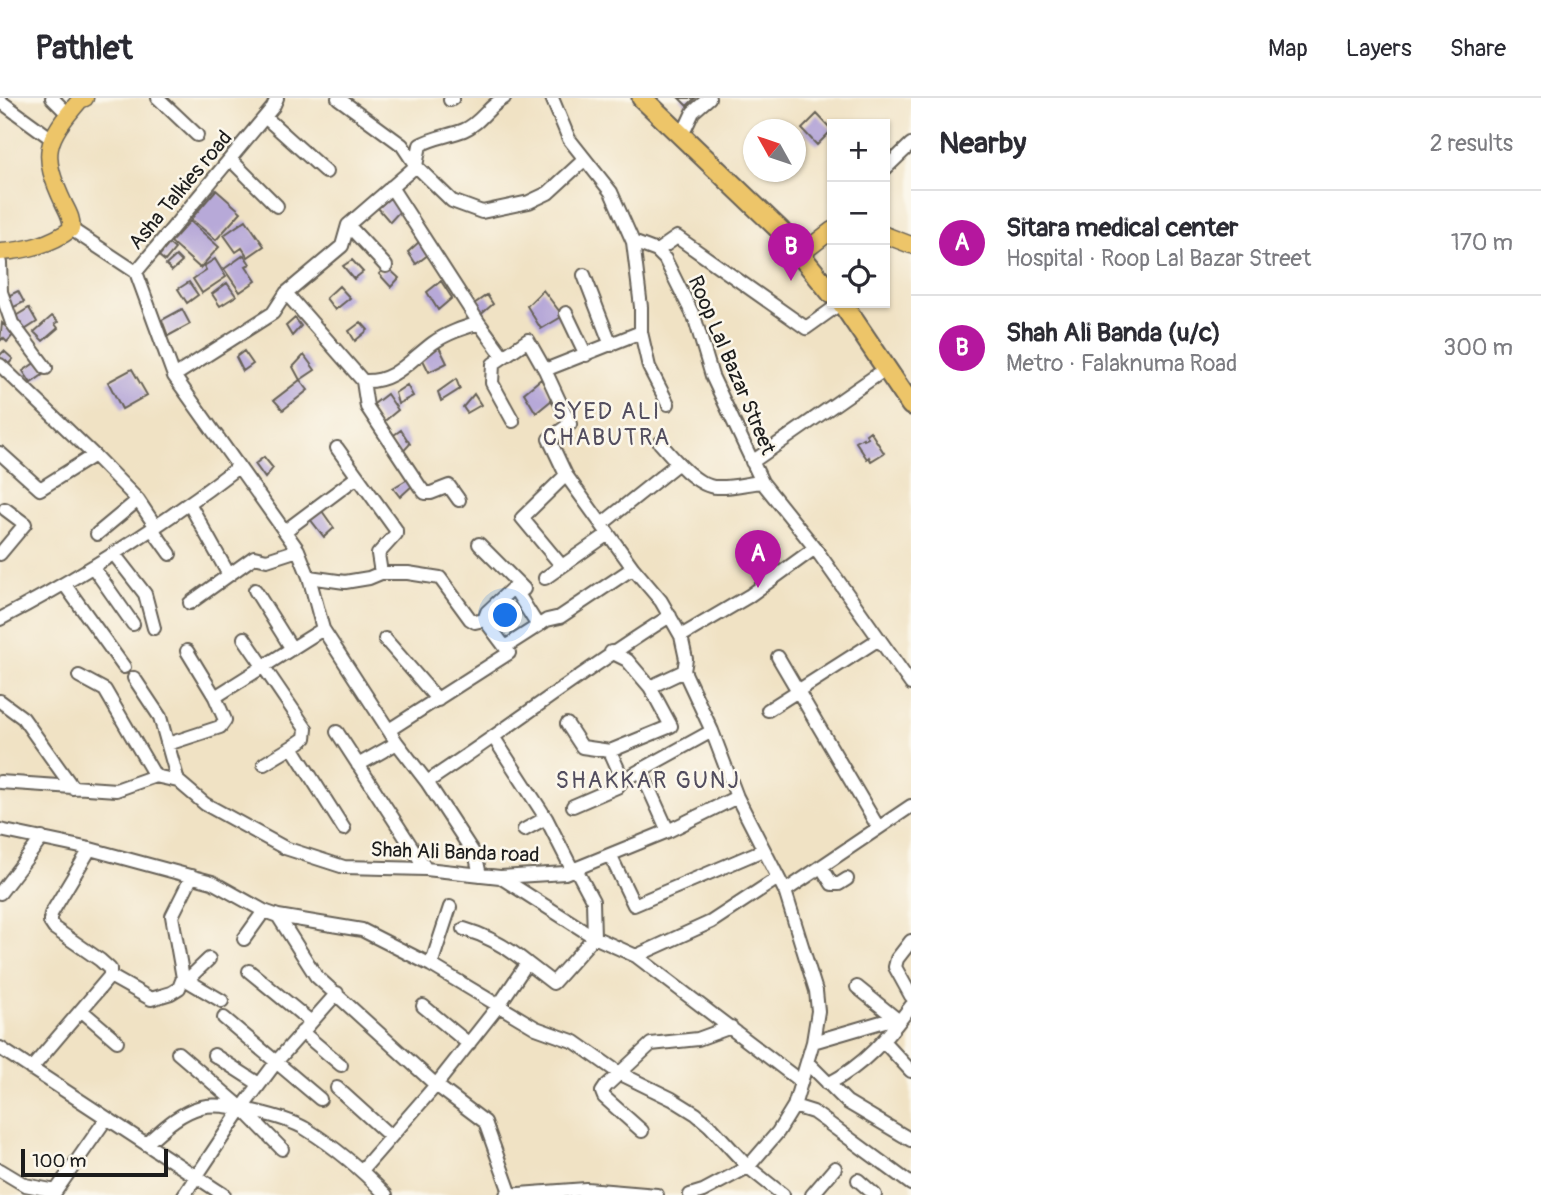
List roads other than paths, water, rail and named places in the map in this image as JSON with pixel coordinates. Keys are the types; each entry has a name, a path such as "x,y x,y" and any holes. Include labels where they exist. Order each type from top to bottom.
{"highway":[{"path":"642,98 772,208 827,286"},
{"path":"657,98 682,131"},
{"path":"804,251 827,276"},
{"path":"845,308 911,405"}],"main road":[{"path":"0,252 31,248 51,241 71,229 72,222 61,198 48,152 52,139 81,99"},
{"path":"804,251 827,234"},
{"path":"890,237 911,245"}],"street":[{"path":"52,98 68,114"},
{"path":"158,98 197,135"},
{"name":"Asha Talkies road","path":"136,272 265,117 277,98"},
{"path":"338,98 402,145 416,166 452,201 482,212 530,202 548,193 585,159"},
{"path":"174,376 273,313 286,293 342,246 348,225 416,166 420,145 435,137 464,130 486,116 492,106 504,98"},
{"path":"552,98 569,139 611,192 633,242 641,307 641,332 649,367 668,404"},
{"path":"682,131 693,112 709,98"},
{"path":"2,106 52,139"},
{"path":"265,117 326,172"},
{"path":"890,164 911,144"},
{"path":"230,159 276,206"},
{"path":"391,187 503,356"},
{"path":"348,225 386,266"},
{"path":"71,229 136,272 174,376 298,550 309,577 323,629 476,857 480,875"},
{"path":"633,242 657,251 677,237 806,328 834,308"},
{"name":"Roop Lal Bazar Street","path":"657,251 665,259 695,319 712,376 762,482 816,548 911,684"},
{"path":"0,263 1,292 12,323 46,368"},
{"path":"584,275 611,345"},
{"path":"286,293 363,381 367,407 420,487 431,493 449,486 459,500"},
{"path":"566,313 586,355"},
{"path":"363,381 377,382 403,370 433,343 458,329 479,323"},
{"path":"545,370 641,332"},
{"path":"513,421 492,383 493,364 528,340 570,424 548,439 566,475 633,568 661,601 681,636 686,659 684,671 712,731 737,797 785,891 816,990 818,1011 813,1042 794,1106 778,1132 748,1167 690,1195"},
{"path":"752,462 887,368"},
{"path":"3,372 94,455 138,500 170,554"},
{"path":"660,443 677,464 706,485 715,488 762,482"},
{"path":"337,447 396,531 378,554 381,573"},
{"path":"0,453 40,489 94,455"},
{"path":"545,578 605,529 677,464"},
{"path":"0,619 65,585 114,554 190,505 238,467"},
{"path":"561,565 522,518 566,475"},
{"path":"285,531 357,477"},
{"path":"97,534 138,500"},
{"path":"190,505 229,575"},
{"path":"0,554 25,524 5,509"},
{"path":"479,544 524,589 518,594 538,626"},
{"path":"681,636 749,596 816,548"},
{"path":"190,603 254,557 267,560 298,550"},
{"path":"114,554 145,594 154,628"},
{"path":"93,567 133,624"},
{"path":"505,647 547,620 560,617 633,568"},
{"path":"309,577 333,582 369,578 381,573 408,573 440,578 470,619 475,622 484,620"},
{"path":"484,620 486,612 518,583"},
{"path":"65,585 124,667"},
{"path":"255,590 292,649"},
{"path":"427,782 494,738 611,652 670,616"},
{"path":"389,730 509,653 484,620"},
{"path":"215,697 323,629"},
{"path":"244,638 306,729 304,738 264,764"},
{"path":"385,639 438,700"},
{"path":"768,710 879,639"},
{"path":"168,744 223,725 225,718 187,651"},
{"path":"566,724 582,747 610,751 671,726 650,687 627,660 611,652"},
{"path":"778,657 878,827"},
{"path":"650,687 684,671"},
{"path":"79,676 105,691 155,776"},
{"path":"0,782 116,790 155,776 178,781 159,717 135,678"},
{"path":"0,701 23,718 73,788"},
{"path":"573,806 617,787 623,780 712,731"},
{"path":"337,732 426,869"},
{"path":"464,929 484,935 506,947 553,983 594,937 593,901 546,818 494,738"},
{"path":"358,765 397,743"},
{"path":"292,747 344,829"},
{"path":"610,751 623,780"},
{"path":"641,771 668,831"},
{"name":"Shah Ali Banda road","path":"178,781 205,804 285,848 344,867 426,869 500,877 565,873 574,870 668,831 737,797"},
{"path":"785,891 911,806"},
{"path":"524,830 546,818"},
{"path":"0,830 90,849 212,881 264,911 278,916 362,930 431,965 536,1028 575,1042 619,1073 696,1114 748,1167 783,1195"},
{"path":"0,892 42,838"},
{"path":"31,1069 110,976 110,969 100,960 54,928 50,922 51,914 90,849"},
{"path":"610,855 635,905 763,850"},
{"path":"822,868 832,884 839,884 847,879"},
{"path":"192,876 172,916 185,979 222,1001"},
{"path":"500,877 594,937 636,956 800,1081"},
{"path":"636,956 711,922 778,878"},
{"path":"431,965 450,907"},
{"path":"244,939 264,911"},
{"path":"278,916 316,976 436,1085 485,1122 509,1195 586,1189 657,1195"},
{"path":"911,942 897,959 895,967 911,996"},
{"path":"110,976 151,999 171,993 209,959"},
{"path":"362,1170 469,1044 527,963"},
{"path":"249,971 311,1022"},
{"path":"857,987 897,1020"},
{"path":"184,1195 259,1084 337,993"},
{"path":"424,1006 469,1044"},
{"path":"828,1084 845,1075 884,1042 897,1020 911,1006"},
{"path":"82,1011 117,1041"},
{"path":"224,1018 320,1099"},
{"path":"813,1042 897,1020"},
{"path":"642,1131 604,1097 602,1092 651,1044 698,1039 731,1027"},
{"path":"302,1032 341,1065"},
{"path":"884,1042 911,1071"},
{"path":"0,1048 225,1195"},
{"path":"178,1053 242,1108 282,1149"},
{"path":"214,1055 259,1084"},
{"path":"807,1062 847,1102 911,1140"},
{"path":"337,1088 390,1136"},
{"path":"147,1143 177,1117 203,1106 242,1108 304,1128 362,1170 386,1195"},
{"path":"794,1106 820,1117 911,1184"},
{"path":"0,1170 25,1185 54,1193 106,1119"},
{"path":"812,1195 835,1168"},
{"path":"858,1180 875,1195"}],"place":[{"name":"Shah Ali Banda (u/c)","path":"791,281"},
{"name":"Sitara medical center","path":"758,588"}],"district":[{"name":"SYED ALI CHABUTRA","path":"607,424"},
{"name":"SHAKKAR GUNJ","path":"648,780"}]}
